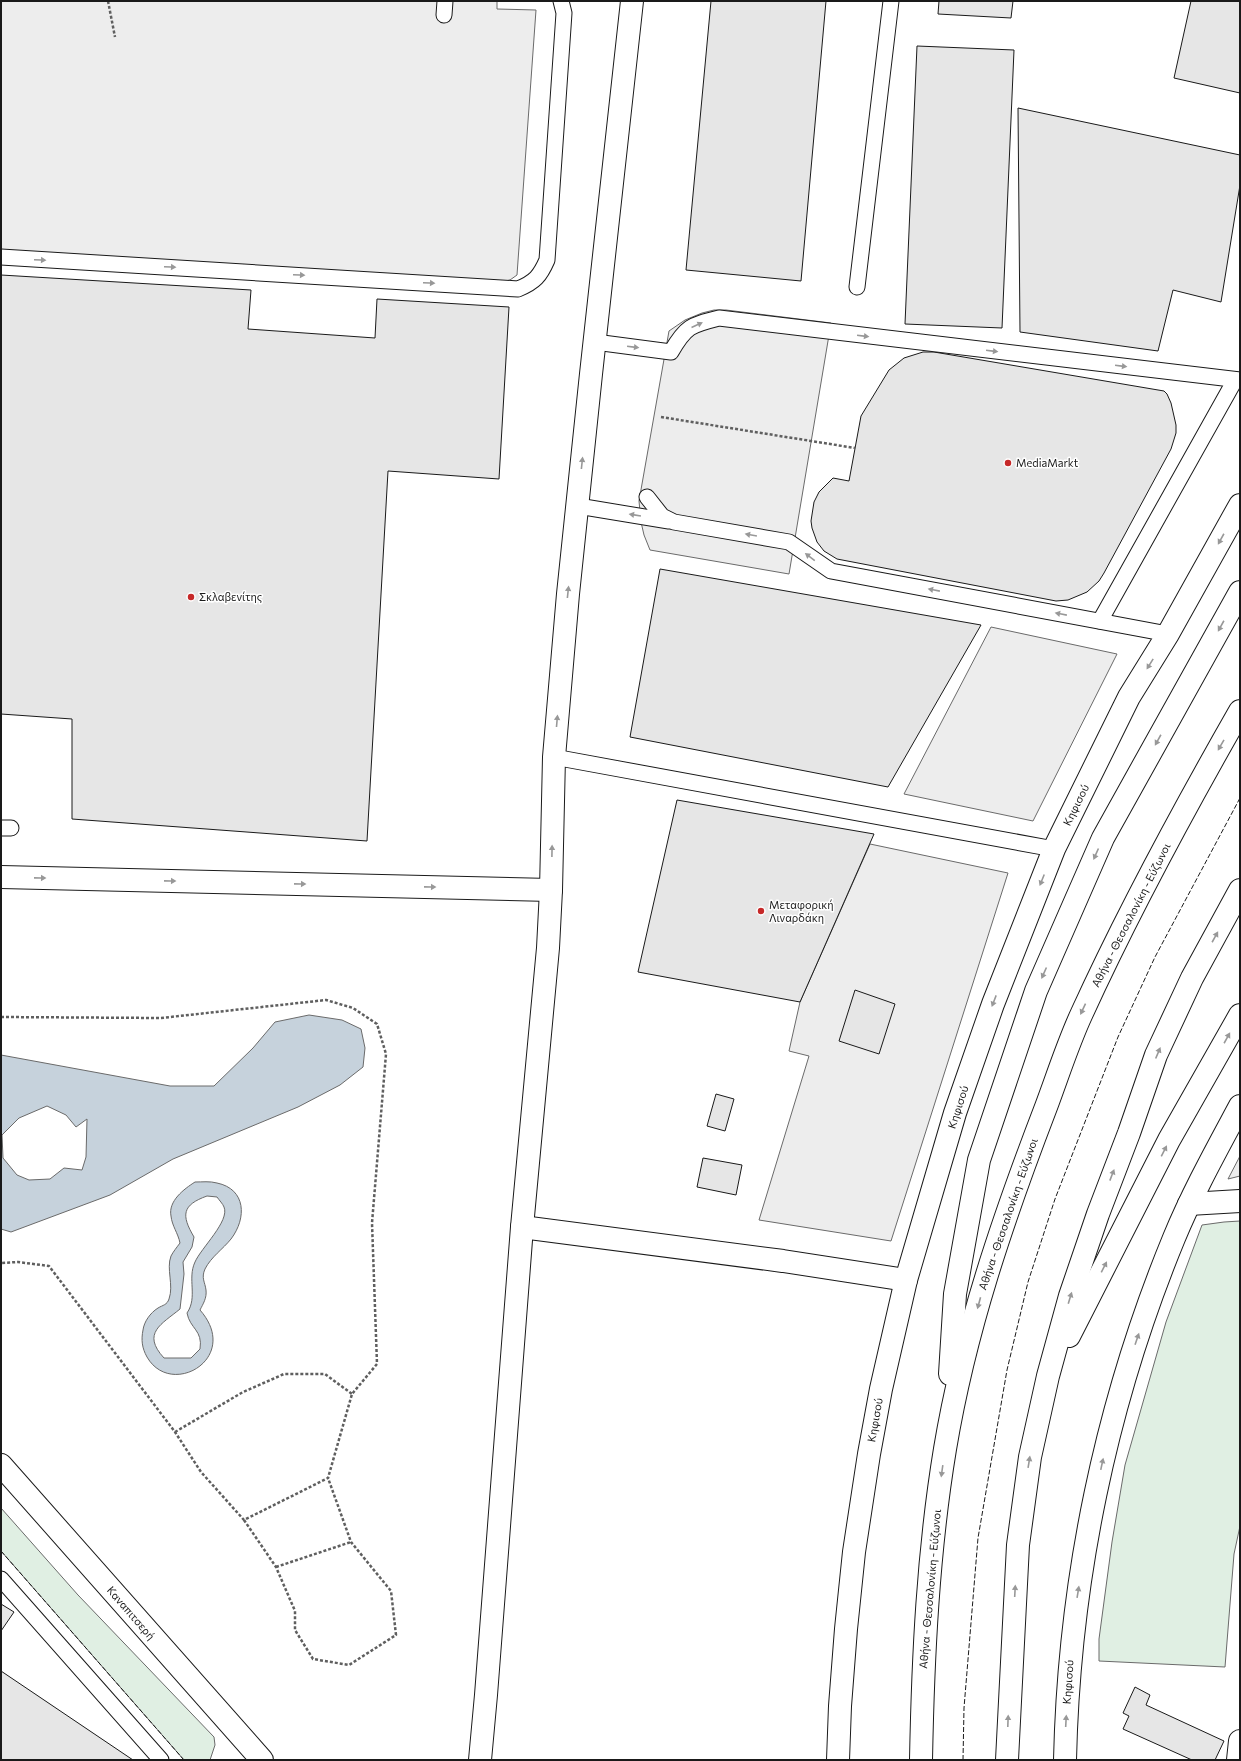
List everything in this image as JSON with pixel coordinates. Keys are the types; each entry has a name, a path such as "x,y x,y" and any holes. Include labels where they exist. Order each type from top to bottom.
{"main road":[{"path":"480,1760 522,1226 546,975 551,890 554,757 568,594 632,1"},
{"name":"Κηφισού","path":"838,1760 840,1706 854,1552 869,1454 881,1389 906,1280 955,1113 988,1019 1054,849 1129,697 1168,634 1240,505"},
{"path":"946,1447 955,1294 979,1160 1036,991 1103,838 1240,592"},
{"name":"Αθήνα - Θεσσαλονίκη - Εύζωνοι","path":"921,1760 925,1620 933,1535 946,1447 965,1353 988,1268 1016,1185 1080,1016 1117,938 1240,711"},
{"path":"1,877 551,890"},
{"path":"1007,1760 1018,1545 1030,1457 1048,1376 1070,1296 1095,1221 1156,1055 1192,978 1240,890"},
{"path":"1048,1376 1169,1140 1240,1015"},
{"name":"Κηφισού","path":"1065,1760 1069,1668 1073,1625 1086,1543 1108,1434 1138,1336 1174,1238 1189,1204 1240,1106"},
{"path":"1189,1204 1240,1201"},
{"path":"522,1226 783,1261 906,1280"},
{"name":"Καναπιτσερή","path":"1,1465 262,1760"},
{"path":"1238,1760 1240,1740"}],"lane":[{"path":"1,257 518,289 531,283 542,273 547,260 564,13 561,1"},
{"path":"857,287 891,1"},
{"path":"595,342 671,352 684,332 697,324 720,318 1238,380 1100,621"},
{"path":"647,497 662,516 674,522"},
{"path":"578,506 789,542 818,564 831,571 1168,634"},
{"path":"554,757 1054,849"},
{"path":"1,1580 161,1760"}],"path":[{"path":"108,1 115,38"},
{"path":"661,417 855,448"},
{"path":"1,1017 161,1018 326,1000 353,1008 377,1024 386,1054 372,1223 377,1364 352,1394 328,1478 351,1542 391,1590 396,1636 349,1665 313,1659 295,1630 295,1611 276,1567 244,1520 201,1472 175,1432 49,1266 18,1262 1,1263"},
{"path":"175,1432 243,1392 284,1374 325,1374 352,1394"},
{"path":"244,1520 328,1478"},
{"path":"276,1567 351,1542"}],"green space":[{"path":"1240,1221 1240,1526 1234,1554 1225,1667 1099,1661 1099,1639 1112,1542 1125,1465 1166,1322 1202,1225"},
{"path":"1,1508 78,1595 214,1737 215,1745 210,1760 184,1760 1,1551"}],"shaded area":[{"path":"1,1 497,1 497,9 536,10 517,275 510,280 500,282 1,253"},
{"path":"714,310 726,310 831,323 789,574 650,550 644,535 639,501 669,331 685,320"},
{"path":"991,627 1117,654 1033,821 904,794"},
{"path":"870,844 1008,873 891,1241 759,1220 809,1056 789,1051 800,1002"},
{"path":"309,1015 342,1020 361,1029 365,1048 363,1067 340,1085 298,1107 173,1159 110,1195 11,1232 1,1229 1,1055 170,1086 214,1086 253,1048 275,1022","holes":["47,1106 66,1115 76,1127 87,1119 86,1157 82,1170 64,1168 50,1179 29,1180 17,1175 3,1158 2,1135 19,1118"]},
{"path":"1240,1156 1240,1176 1228,1179"},
{"path":"195,1182 217,1183 227,1186 234,1191 241,1205 240,1222 231,1239 210,1261 204,1272 203,1277 206,1296 200,1310 211,1328 213,1344 208,1357 198,1367 185,1373 171,1374 158,1369 147,1357 143,1347 142,1334 150,1315 155,1310 166,1304 169,1299 171,1288 169,1266 171,1256 180,1243 171,1216 172,1205 174,1200 182,1192","holes":["207,1196 217,1197 223,1206 225,1213 219,1227 195,1262 192,1275 192,1301 187,1313 200,1338 200,1349 191,1358 164,1358 157,1349 154,1342 154,1335 161,1325 180,1309 184,1274 183,1262 192,1247 194,1237 187,1223 186,1212 188,1207 199,1199"]}],"building":[{"path":"711,1 826,1 801,281 686,270"},
{"path":"939,1 1013,1 1011,18 938,14"},
{"path":"1191,1 1240,1 1240,93 1174,78"},
{"path":"917,46 1014,50 1002,328 905,324"},
{"path":"1018,108 1240,155 1240,185 1221,302 1173,290 1158,351 1020,332"},
{"name":"Σκλαβενίτης","path":"1,275 251,290 248,329 375,338 377,299 509,307 499,479 388,471 367,841 72,819 72,719 1,714"},
{"name":"MediaMarkt","path":"923,352 934,352 1164,391 1167,394 1171,403 1176,425 1176,433 1171,449 1104,573 1099,581 1087,592 1068,600 1056,601 837,559 824,551 817,542 811,521 814,502 819,492 833,478 849,481 861,416 889,370 904,358"},
{"path":"660,569 981,625 888,787 630,737"},
{"path":"677,800 874,834 800,1002 638,972"},
{"path":"855,990 895,1004 879,1054 839,1041"},
{"path":"716,1094 734,1099 725,1131 707,1126"},
{"path":"703,1158 742,1165 736,1195 697,1187"},
{"path":"1,1604 14,1612 1,1631"},
{"path":"1,1671 133,1760 1,1760"},
{"path":"1135,1687 1150,1695 1146,1705 1224,1741 1215,1760 1192,1760 1123,1729 1129,1716 1123,1713"}],"fence":[{"path":"963,1760 964,1708 978,1538 1007,1370 1028,1282 1055,1199 1118,1037 1155,957 1240,798"},
{"path":"1,1551 184,1760"}],"place":[{"name":"MediaMarkt","path":"1008,463"},
{"name":"Σκλαβενίτης","path":"191,597"},
{"name":"Μεταφορική Λιναρδάκη","path":"761,911"}]}
